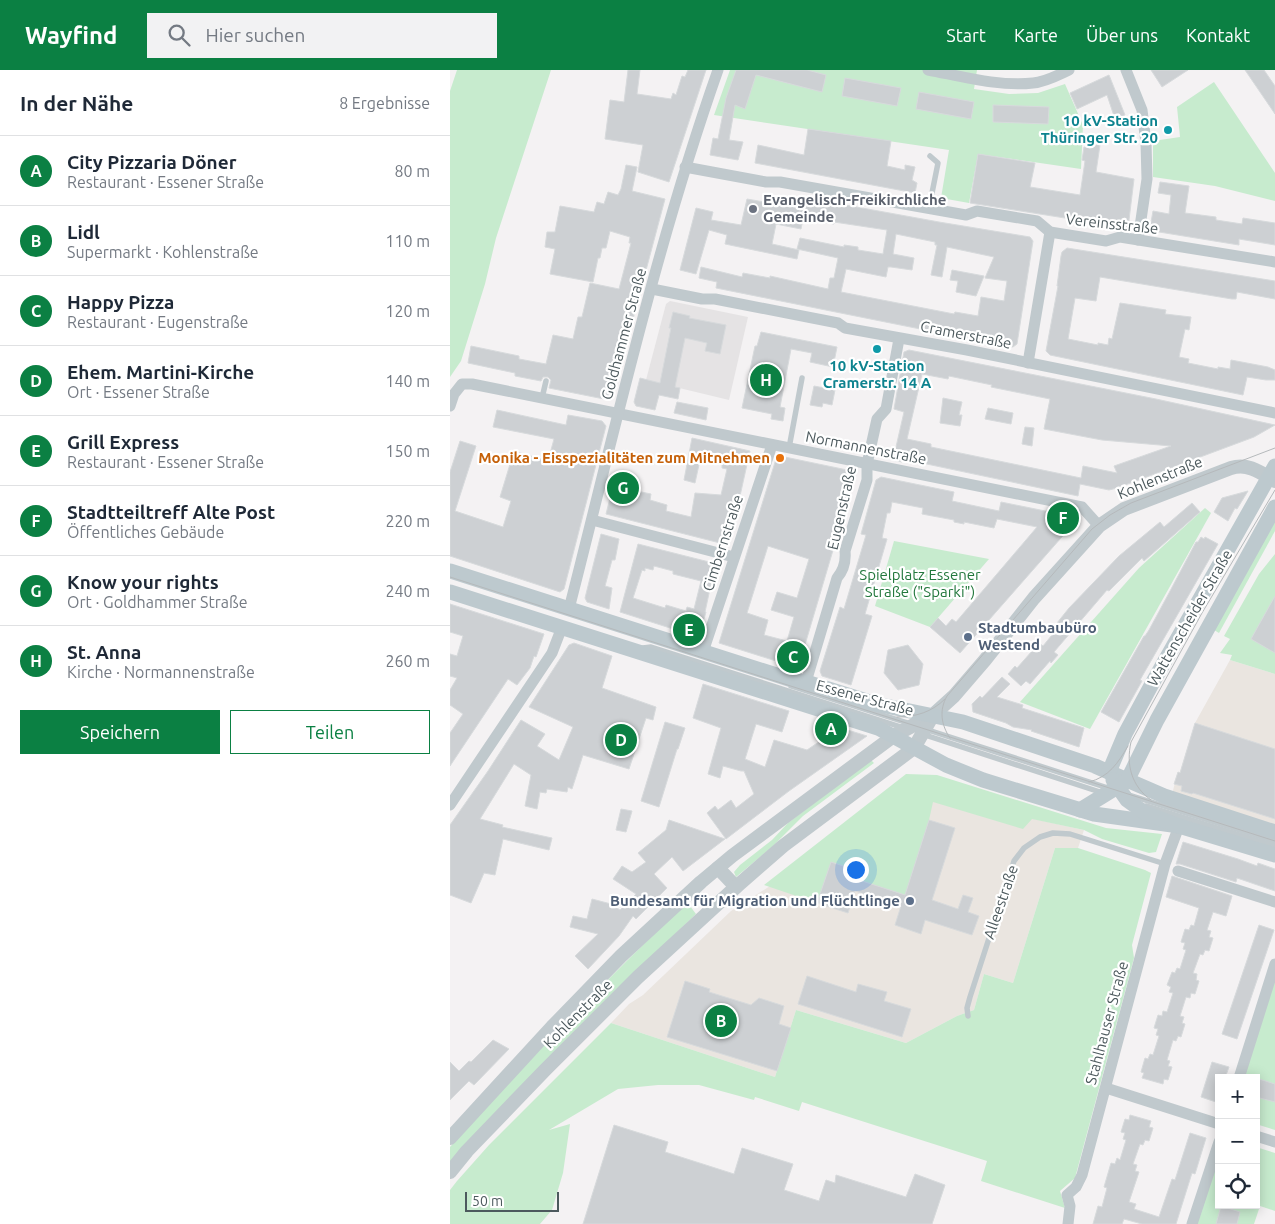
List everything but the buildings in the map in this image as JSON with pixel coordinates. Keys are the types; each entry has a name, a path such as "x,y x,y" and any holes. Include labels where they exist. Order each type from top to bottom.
{"main road":[{"name":"Wattenscheider Straße","path":"1109,772 1125,734 1153,682 1273,475"},
{"name":"Wattenscheider Straße","path":"1119,791 1275,507"},
{"name":"Essener Straße","path":"450,570 703,652 876,704 916,728"},
{"name":"Essener Straße","path":"450,592 817,707 878,728 916,728"},
{"path":"562,627 569,609"},
{"path":"1179,826 1112,818 983,780 946,765 914,748 916,728 963,722 1109,772 1119,791 1145,813 1179,826 1275,855"},
{"path":"1080,810 1119,791 1164,796 1275,832"}],"street":[{"name":"Goldhammer Straße","path":"569,609 685,166 718,70"},
{"path":"928,70 1006,83 1034,83 1070,70"},
{"path":"1126,70 1142,110 1146,143 1147,179 1138,240"},
{"name":"Vereinsstraße","path":"685,166 766,182 780,182 966,215 977,211 1037,221 1050,232 1106,241 1120,237 1275,262"},
{"path":"1028,363 1050,232"},
{"name":"Cramerstraße","path":"652,289 838,323 845,328 1275,413"},
{"name":"Eugenstraße","path":"806,682 837,578 841,573 846,558 845,551 867,480 868,464 877,419 886,409 899,339"},
{"name":"Normannenstraße","path":"450,406 454,394 462,384 472,384 1082,507 1099,526"},
{"name":"Cimbernstraße","path":"703,652 772,445"},
{"name":"Kohlenstraße","path":"450,1138 552,1027 640,937 718,868 916,728 954,696 1034,598 1099,526 1124,509 1230,468 1249,467 1273,475"},
{"path":"592,520 734,557"},
{"path":"450,805 552,653 562,627"},
{"name":"Kohlenstraße","path":"450,1172 493,1124 613,1002 736,887 783,846 914,748 916,728"},
{"name":"Stahlhauser Straße","path":"1068,1224 1070,1206 1067,1195 1080,1182 1165,864 1179,826"},
{"path":"718,868 736,887"},
{"path":"1178,871 1275,902"},
{"path":"1240,1074 1275,964"},
{"path":"1106,1088 1215,1123"},
{"path":"1260,1137 1275,1142"},
{"path":"1192,1224 1215,1154"}],"lane":[{"path":"929,208 938,163 930,156"},
{"path":"789,448 802,378"},
{"path":"542,398 546,381"},
{"path":"729,660 742,671 1275,841"},
{"path":"1119,791 1275,846"},
{"name":"Alleestraße","path":"968,1016 967,1008 970,997 1014,861 1024,848 1040,837 1053,833 1070,834 1165,864"}],"shaded area":[{"path":"670,301 748,317 729,400 646,380 666,304"},
{"path":"1230,660 1275,674 1275,826 1172,794 1195,723"},
{"path":"899,789 1084,830 1078,848 1055,848 1013,983 984,974 974,1010 957,1016 906,1043 796,1010 775,1077 611,1023 629,1004 643,995 731,911 770,886"}],"green space":[{"path":"457,70 551,70 496,238 485,284 461,361 450,377 450,91"},
{"path":"730,70 977,70 974,89 1009,94 1038,93 1065,84 1083,125 1081,169 978,154 969,203 941,198 949,150 714,115"},
{"path":"1214,82 1275,173 1275,201 1215,186 1153,177 1153,141 1180,137 1177,107"},
{"path":"1205,508 1211,513 1090,729 1020,702 1139,568"},
{"path":"1275,521 1275,531 1219,633 1214,630"},
{"name":"Spielplatz Essener Straße (\"Sparki\")","path":"894,541 989,559 930,627 875,606"},
{"path":"1275,554 1275,674 1230,660 1232,655 1220,653 1230,639 1224,636 1259,574"},
{"path":"871,760 874,763 803,816 772,847 736,877 734,872 740,865 772,840 788,823"},
{"path":"906,774 937,775 1106,828 1162,834 1156,852 1149,853 1102,839 1084,830 1032,819 1023,829 933,802 905,895 859,880 861,872 831,862 817,903 764,885"},
{"path":"1055,848 1078,848 1151,873 1132,945 1134,958 1075,1178 1060,1191 1065,1208 981,1181 987,1161 802,1102 799,1111 755,1097 754,1100 699,1085 658,1085 618,1089 549,1130 570,1124 563,1173 552,1210 540,1224 450,1224 450,1190 457,1181 489,1145 611,1023 775,1077 796,1010 906,1043 957,1016 974,1010 984,974 1013,983"},
{"path":"687,902 696,914 450,1163 450,1147 479,1115 566,1022"},
{"path":"1275,976 1275,1130 1260,1125 1260,1074 1244,1074"},
{"path":"1260,1148 1275,1153 1275,1211 1260,1206"},
{"path":"1215,1168 1215,1209 1259,1209 1254,1224 1197,1224"}],"tram line":[{"path":"950,738 942,717 944,701 947,696 1092,529 1110,515 1131,503 1275,448"},
{"path":"1151,800 1139,788 1132,774 1129,758 1131,742 1202,613 1275,490"},
{"path":"450,577 1275,841"},
{"path":"897,717 923,713 945,699"},
{"path":"1089,782 1102,777 1117,764 1128,746"}],"place":[{"name":"10 kV-Station Thüringer Str. 20","path":"1168,130"},
{"name":"Evangelisch-Freikirchliche Gemeinde","path":"753,209"},
{"name":"10 kV-Station Cramerstr. 14 A","path":"877,349"},
{"name":"St. Anna","path":"766,380"},
{"name":"Monika - Eisspezialitäten zum Mitnehmen","path":"780,458"},
{"name":"Know your rights","path":"623,488"},
{"name":"Stadtteiltreff Alte Post","path":"1063,518"},
{"name":"Grill Express","path":"689,630"},
{"name":"Stadtumbaubüro Westend","path":"968,637"},
{"name":"Happy Pizza","path":"793,657"},
{"name":"City Pizzaria Döner","path":"831,729"},
{"name":"Ehem. Martini-Kirche","path":"621,740"},
{"name":"Bundesamt für Migration und Flüchtlinge","path":"910,901"},
{"name":"Lidl","path":"721,1021"}]}
